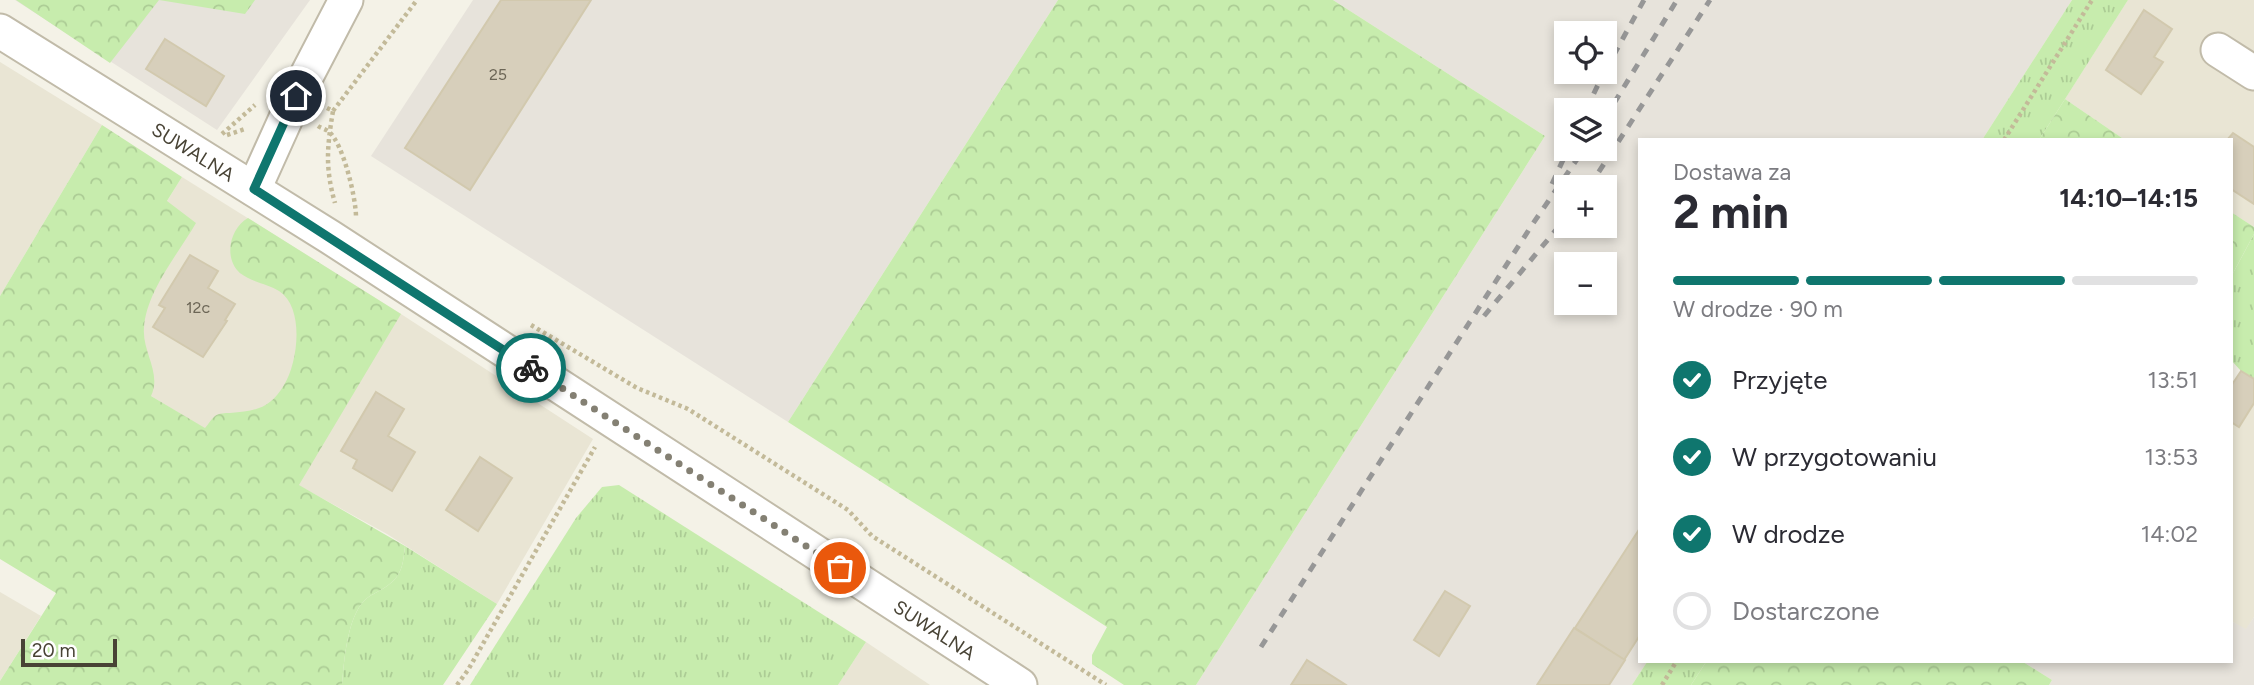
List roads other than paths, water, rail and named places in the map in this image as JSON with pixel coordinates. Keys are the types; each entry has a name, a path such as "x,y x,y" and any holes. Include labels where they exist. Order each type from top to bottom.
{"street":[{"path":"254,189 296,96 346,0"},
{"name":"SUWALNA","path":"0,31 254,189 1020,685"},
{"path":"2218,50 2254,73"}],"railway":[{"path":"1617,49 1644,0"},
{"path":"1617,98 1677,0"},
{"path":"1597,175 1710,0"},
{"path":"1592,98 1598,84"},
{"path":"1552,184 1563,161"},
{"path":"1261,647 1576,161"},
{"path":"1484,316 1554,232"}]}
